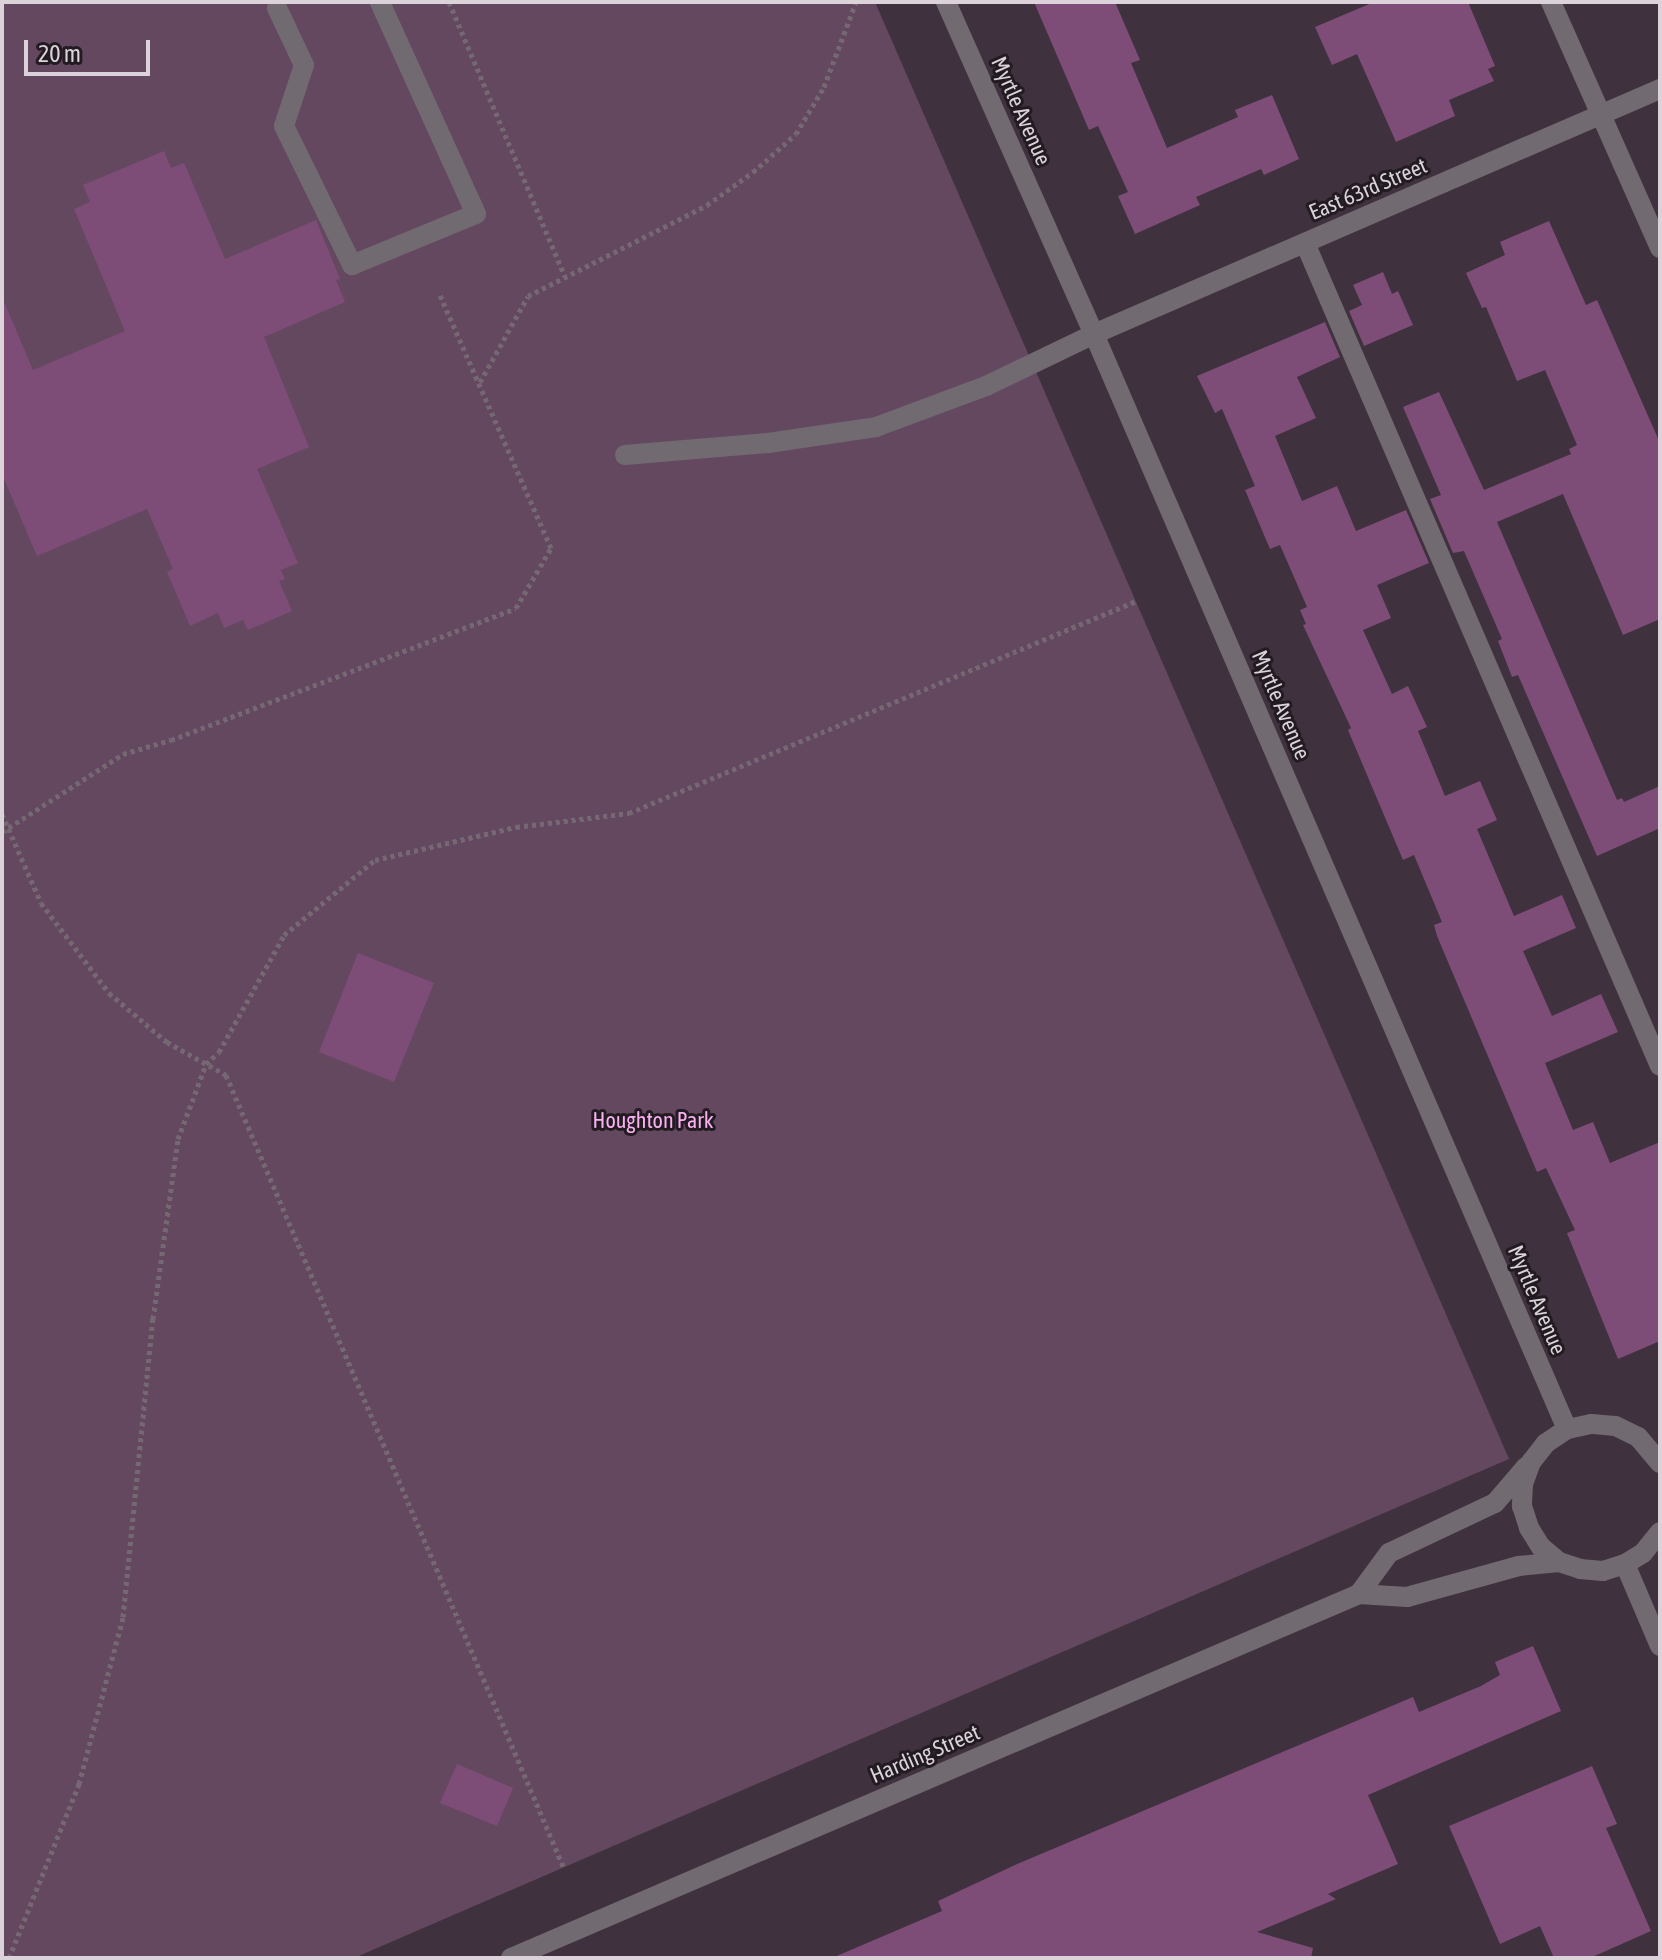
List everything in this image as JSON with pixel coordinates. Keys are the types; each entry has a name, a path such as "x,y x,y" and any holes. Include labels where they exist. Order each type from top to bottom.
{"street":[{"path":"280,4 304,65 284,126 352,265 476,214 380,2"},
{"name":"Myrtle Avenue","path":"946,2 1094,334 1567,1429"},
{"path":"1551,2 1660,248"},
{"name":"East 63rd Street","path":"625,455 768,443 876,427 986,386 1094,334 1660,89"},
{"path":"1305,243 1660,1066"},
{"path":"1359,1594 1389,1553 1495,1503 1546,1443 1567,1429 1591,1424 1615,1426 1638,1437 1660,1463"},
{"path":"1638,1437 1660,1433"},
{"path":"1531,1462 1523,1484 1522,1506 1529,1528 1541,1547 1559,1562"},
{"path":"1660,1532 1643,1553 1625,1564 1660,1646"},
{"name":"Harding Street","path":"511,1958 1359,1594 1407,1597 1519,1566 1559,1562 1580,1569 1603,1571 1625,1564"}],"path":[{"path":"449,2 565,277"},
{"path":"479,383 528,296 707,205 753,172 796,134 824,87 856,2"},
{"path":"5,830 123,754 171,740 516,608 551,548 440,295"},
{"path":"9,1958 79,1784 123,1617 153,1319 178,1139 206,1064 219,1052 284,935 375,860 516,827 629,813 1136,601"},
{"path":"2,814 5,830 41,903 109,993 167,1042 226,1075 563,1866"}],"green space":[{"name":"Houghton Park","path":"2,2 875,2 1509,1459 354,1958 2,1958"}],"building":[{"path":"1034,2 1115,2 1140,60 1131,63 1167,148 1238,117 1235,110 1272,95 1299,159 1264,175 1261,169 1196,197 1200,205 1135,234 1118,196 1128,192 1098,126 1089,130"},
{"path":"1374,2 1468,2 1495,66 1488,69 1494,81 1449,100 1455,116 1396,142 1357,54 1332,65 1315,27"},
{"path":"164,151 171,168 184,163 225,259 316,220 340,279 336,280 345,302 264,337 309,447 257,469 298,563 281,570 285,579 279,581 292,611 248,630 243,620 224,628 218,613 190,626 167,572 173,569 147,509 37,556 2,474 2,297 33,370 125,331 74,209 90,202 83,185"},
{"path":"1549,221 1586,305 1597,300 1660,443 1660,619 1623,635 1563,494 1497,522 1617,800 1622,798 1624,802 1660,786 1660,828 1597,856 1518,675 1512,677 1498,641 1502,639 1464,551 1453,553 1430,499 1441,495 1403,407 1439,392 1484,490 1571,454 1569,449 1577,445 1545,370 1517,381 1486,307 1482,308 1466,273 1505,255 1500,242"},
{"path":"1383,272 1392,294 1398,291 1413,325 1364,346 1349,311 1362,305 1353,285"},
{"path":"1325,322 1340,357 1297,377 1316,418 1275,436 1302,501 1337,486 1356,531 1406,510 1429,563 1377,585 1391,618 1363,630 1392,694 1408,686 1427,727 1418,731 1445,796 1480,781 1497,820 1477,829 1514,916 1562,895 1576,928 1523,951 1552,1016 1601,994 1618,1032 1545,1063 1573,1130 1593,1122 1610,1163 1660,1142 1660,1341 1618,1359 1567,1233 1575,1230 1546,1168 1537,1172 1437,936 1434,925 1442,922 1414,855 1403,860 1348,730 1351,728 1303,625 1306,624 1300,610 1307,607 1280,545 1270,549 1245,490 1255,486 1222,409 1215,413 1197,376"},
{"path":"358,953 434,983 394,1082 319,1052"},
{"path":"1533,1646 1561,1711 1368,1795 1398,1864 1328,1894 1336,1899 1257,1932 1313,1948 1311,1958 832,1958 942,1911 938,1901 1015,1865 1413,1697 1419,1712 1481,1686 1500,1675 1495,1662"},
{"path":"457,1764 513,1788 497,1826 440,1803"},
{"path":"1592,1766 1617,1824 1606,1828 1651,1931 1590,1958 1554,1958 1540,1926 1500,1944 1449,1826"}]}
